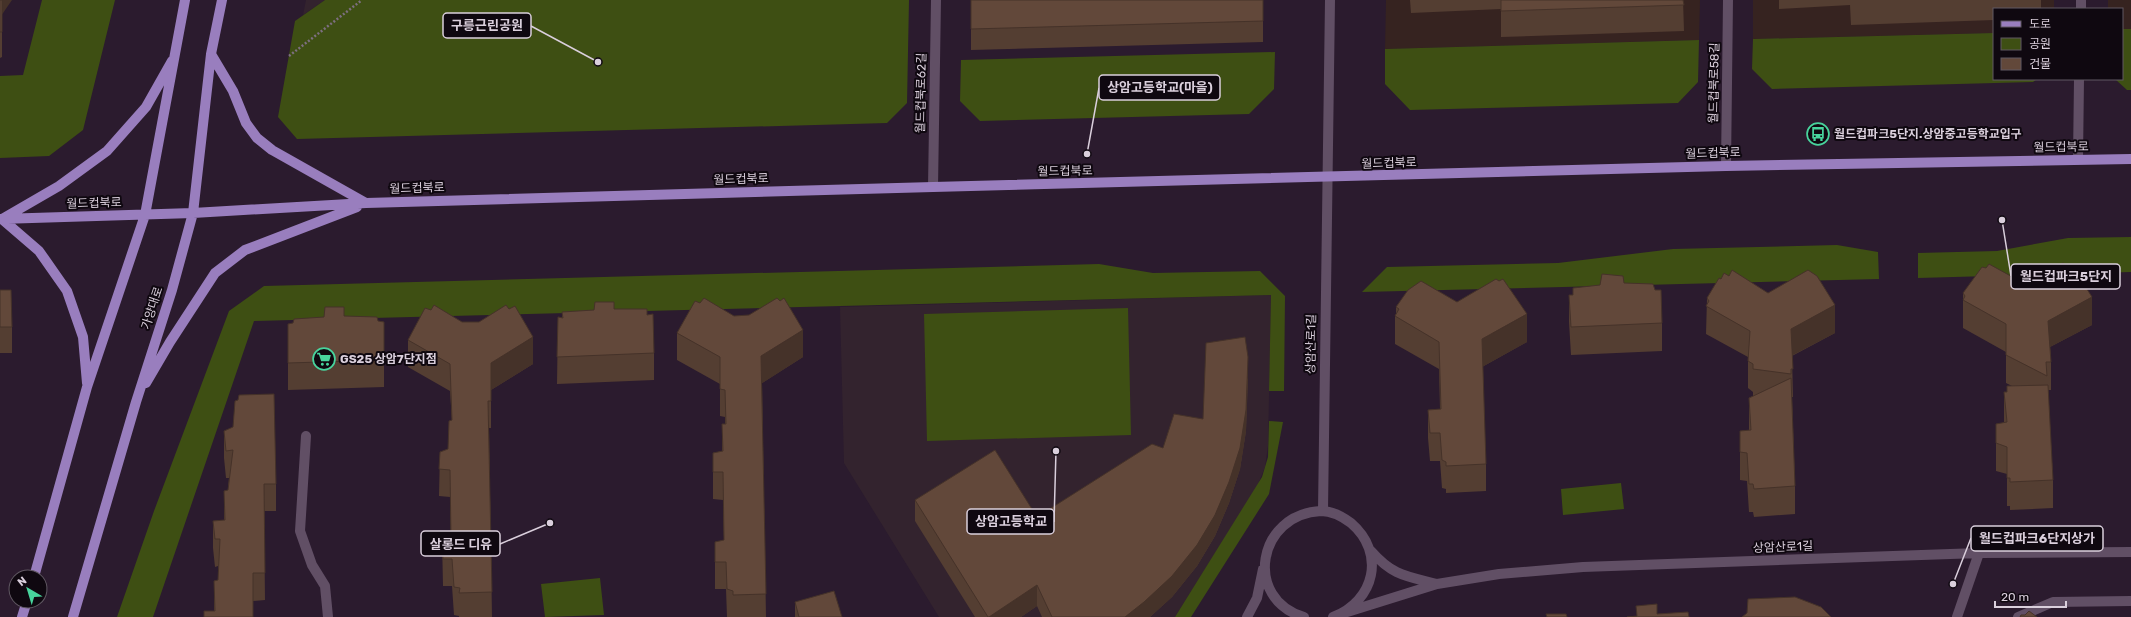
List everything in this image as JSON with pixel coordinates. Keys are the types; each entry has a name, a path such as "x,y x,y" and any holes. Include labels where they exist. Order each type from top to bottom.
{"main road":[{"path":"36,569 87,387 145,215 177,53 185,0"},
{"name":"가양대로","path":"73,617 136,402 172,290 193,213 211,54 222,0"},
{"path":"87,387 83,337 67,291 39,251 1,219 59,186 106,151 146,107 177,53"},
{"path":"211,54 233,91 246,123 257,138 272,150 366,203"},
{"name":"월드컵북로","path":"1,219 193,213 366,203 933,187 1326,178 1726,166 2131,159"},
{"path":"136,402 170,342 215,273 245,250 366,203"}],"street":[{"name":"월드컵북로62길","path":"933,187 936,0"},
{"name":"상암산로1길","path":"1322,511 1326,178 1330,0"},
{"name":"월드컵북로58길","path":"1726,166 1728,0"},
{"path":"2078,160 2079,80"},
{"path":"306,436 300,531 312,565 325,586 328,617"},
{"path":"1246,617 1257,598 1267,546 1277,530 1292,518 1304,513 1322,511 1343,517 1362,533 1370,550 1372,562 1370,581 1361,598 1344,613"},
{"path":"1370,550 1384,565 1402,575 1437,584"},
{"name":"상암산로1길","path":"1332,617 1437,584 1499,574 1583,567 1979,553 2131,552"},
{"path":"1957,617 1979,553"},
{"path":"1264,567 1269,589 1280,604 1304,617"},
{"path":"2018,617 2053,602 2131,601"}],"path":[{"path":"289,56 362,0"}],"shaded area":[{"path":"306,0 325,0 303,15"},
{"path":"1386,0 1700,0 1699,40 1385,49"},
{"path":"1753,0 2054,0 2054,8 1993,8 1993,33 1753,39"},
{"path":"2108,0 2131,0 2131,29 2123,29 2123,8 2108,8"},
{"path":"1271,295 1268,446 1265,467 1257,487 1175,617 939,617 844,463 840,307"}],"green space":[{"path":"42,0 115,0 83,130 49,156 0,158 0,76 23,75"},
{"path":"325,0 909,0 907,103 887,123 297,139 278,117 295,21"},
{"path":"2123,29 2131,29 2131,90 2127,90 2116,80 2123,80"},
{"path":"1993,33 1993,80 2036,80 2033,82 1772,89 1752,69 1753,39"},
{"path":"1699,40 1698,82 1678,103 1410,110 1385,84 1385,49"},
{"path":"1275,52 1274,89 1249,114 980,121 960,101 961,60"},
{"path":"2131,237 2131,272 1918,278 1918,253 1997,251 2068,238"},
{"path":"1837,245 1878,252 1879,279 1362,292 1387,267 1558,263 1673,249"},
{"path":"1099,264 1153,273 1260,271 1285,296 1284,391 1269,391 1271,295 254,321 153,617 117,617 154,511 229,311 264,286"},
{"path":"1128,308 1131,435 927,441 924,314"},
{"path":"1269,421 1283,422 1269,494 1191,617 1175,617 1262,477 1268,457"},
{"path":"1621,483 1624,509 1563,515 1561,489"},
{"path":"600,578 604,615 545,617 541,584"}],"building":[{"path":"0,0 2,0 2,32 0,32"},
{"path":"971,0 1263,0 1263,21 971,29"},
{"path":"1501,0 1683,0 1684,5 1501,11"},
{"path":"2063,263 2067,266 2071,264 2092,297 2048,321 2051,362 2046,362 2047,376 2006,355 2006,324 1963,300 1965,296 1963,293 1982,267 1986,268 1989,264 2027,285"},
{"path":"1732,270 1768,293 1808,270 1817,276 1835,305 1791,329 1793,369 1791,369 1791,374 1753,369 1753,364 1748,361 1750,331 1706,306 1709,301 1707,298 1719,278 1721,279 1724,273 1729,276"},
{"path":"1602,274 1623,276 1624,283 1653,284 1655,290 1661,290 1662,323 1571,327 1569,295 1573,295 1573,288 1600,285"},
{"path":"1496,279 1499,281 1503,279 1527,314 1482,339 1486,464 1446,466 1446,462 1442,460 1440,433 1430,433 1428,410 1441,409 1439,342 1395,316 1399,309 1396,307 1408,290 1421,281 1457,302"},
{"path":"0,290 11,290 12,327 0,327"},
{"path":"704,298 734,316 749,315 777,298 780,301 784,298 803,330 761,356 766,594 733,595 733,591 727,589 726,562 715,562 715,542 724,540 723,472 713,472 713,453 723,451 722,424 726,424 725,390 720,389 720,357 677,333 695,301 700,303"},
{"path":"595,302 614,302 614,309 647,309 647,315 653,314 654,353 557,357 558,317 563,318 562,312 594,310"},
{"path":"434,305 462,322 479,322 506,305 509,309 515,306 533,337 491,363 491,401 488,401 492,592 459,593 460,588 454,587 452,559 443,559 442,540 451,538 450,470 439,469 440,452 448,449 449,421 452,420 450,364 408,340 425,308 431,310"},
{"path":"325,307 344,307 344,316 377,317 378,321 384,322 384,360 288,363 288,324 293,323 294,319 324,317"},
{"path":"1245,337 1248,357 1246,410 1240,448 1229,482 1215,515 1197,545 1172,576 1125,617 1052,617 1037,585 988,617 915,500 995,450 1037,517 1152,444 1163,448 1174,414 1203,419 1206,343"},
{"path":"1791,378 1795,486 1754,489 1753,484 1749,484 1747,453 1740,452 1740,431 1751,430 1749,398"},
{"path":"2048,385 2053,480 2010,482 2010,478 2007,478 2007,447 1996,443 1996,424 2007,422 2004,392 2007,392 2007,386"},
{"path":"274,394 276,484 264,484 265,573 253,573 253,617 204,617 204,611 215,611 214,581 218,580 220,539 215,539 213,521 225,520 224,491 228,490 233,450 226,451 224,431 233,427 235,401 238,400 239,395"},
{"path":"834,591 842,617 799,617 795,602"},
{"path":"1795,597 1821,607 1831,617 1742,617 1747,613 1748,599"},
{"path":"1657,604 1657,614 1688,612 1689,617 1627,617 1637,616 1636,606"},
{"path":"2029,611 2037,617 2020,617 2021,615 2025,615"},
{"path":"1546,614 1566,614 1567,617 1547,617"}],"place":[{"name":"구릉근린공원","path":"598,62"},
{"name":"월드컵파크5단지.상암중고등학교입구","path":"1818,134"},
{"name":"상암고등학교(마을)","path":"1087,154"},
{"name":"월드컵파크5단지","path":"2002,220"},
{"name":"GS25 상암7단지점","path":"324,359"},
{"name":"상암고등학교","path":"1056,451"},
{"name":"살롱드 디유","path":"550,523"},
{"name":"월드컵파크6단지상가","path":"1953,584"}]}
